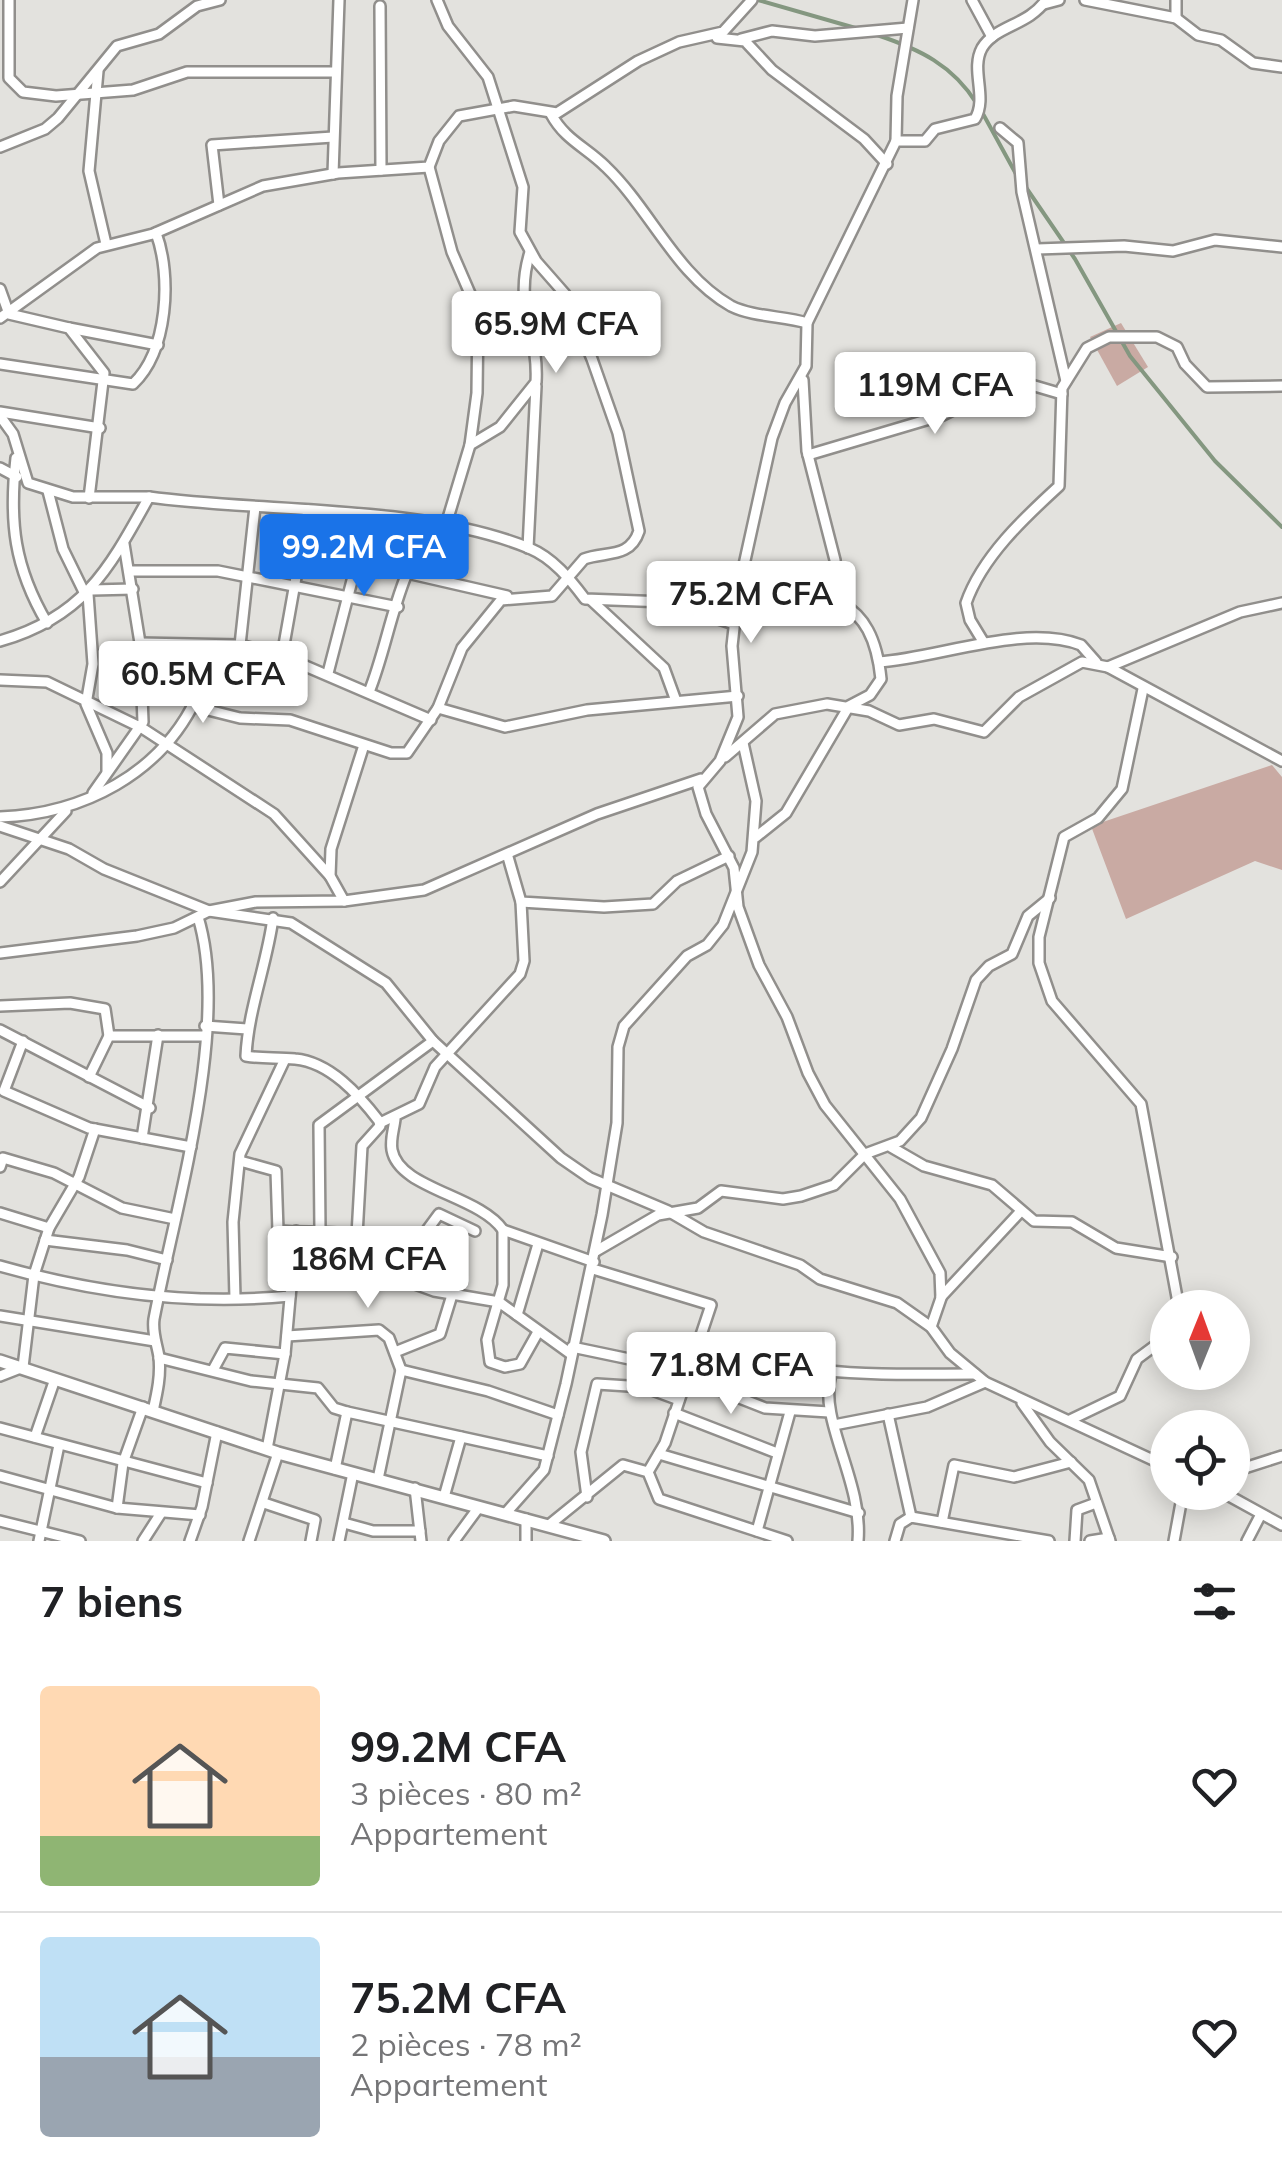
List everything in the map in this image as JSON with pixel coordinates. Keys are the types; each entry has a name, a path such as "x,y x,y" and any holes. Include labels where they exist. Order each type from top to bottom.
{"street":[{"path":"9,0 12,83 24,92 75,95 133,90 187,72 334,72"},
{"path":"0,147 45,129 117,46 159,34 197,3 220,0"},
{"path":"333,174 339,0"},
{"path":"407,573 507,596 544,599 552,596 589,556 616,555 636,541 639,532 618,433 592,358 565,294 530,252 520,232 523,186 488,77 448,26 437,0"},
{"path":"704,39 723,32 752,0"},
{"path":"838,598 835,560 808,455 803,377 808,322 896,141 913,0"},
{"path":"972,0 992,37"},
{"path":"896,141 924,141 935,128 976,118 982,102 978,57 992,37 1028,21 1045,2 1059,0"},
{"path":"1084,0 1176,18 1198,36 1221,40 1253,63 1282,67"},
{"path":"1176,0 1176,18"},
{"path":"380,6 382,170"},
{"path":"369,692 417,547 441,527 470,445 477,394 478,312 452,252 429,167 439,141 459,116 514,106 550,114 679,42 742,39 772,31 814,36 908,28"},
{"path":"742,39 772,70 864,139 888,164"},
{"path":"98,72 89,137 89,171 106,244"},
{"path":"550,114 560,132 615,176 673,252 722,299 733,307 808,322"},
{"path":"1000,128 1018,143 1022,192 1066,381"},
{"path":"218,205 212,145 333,137"},
{"path":"4,316 86,254 106,244 156,233 263,186 333,174 429,167"},
{"path":"0,364 106,384 133,384 145,373 158,345 164,256 156,233"},
{"path":"1037,249 1124,246 1173,251 1215,240 1282,247"},
{"path":"528,548 538,362 521,294 530,252"},
{"path":"0,289 4,316"},
{"path":"4,316 158,345"},
{"path":"69,328 99,362 106,384 89,498"},
{"path":"984,643 970,620 966,603 988,562 1022,520 1059,486 1062,394 1086,348 1099,340 1142,335 1177,347 1184,364 1207,387 1282,386"},
{"path":"720,761 738,717 734,624 738,592 772,438 784,404 803,377"},
{"path":"470,445 500,427 536,382"},
{"path":"808,455 943,415 998,388 1028,384 1062,394"},
{"path":"0,414 100,428"},
{"path":"0,414 13,434 28,482"},
{"path":"16,450 19,568 47,622"},
{"path":"0,468 48,491 89,498 150,497 308,510 441,527 528,548 567,576 585,599 666,602 734,624"},
{"path":"48,491 63,549 89,593 93,664 86,704 107,753 107,772"},
{"path":"1,637 32,633 89,593 124,544 150,497"},
{"path":"0,882 68,809 138,772 167,744 201,694 223,690 240,645 245,575 256,507"},
{"path":"282,656 308,510"},
{"path":"328,674 368,516"},
{"path":"91,796 142,728 140,643 124,544"},
{"path":"129,571 195,570 245,575 346,593 398,607"},
{"path":"89,593 133,589"},
{"path":"738,592 838,598 865,621 881,679 876,690 849,706 786,813 756,837"},
{"path":"192,706 240,718 290,720 364,745 407,753 438,708 462,648 507,596"},
{"path":"591,600 664,668 676,701"},
{"path":"1108,668 1240,612 1282,603"},
{"path":"879,662 914,660 984,643 1072,641 1081,644 1096,662 1142,689 1282,761"},
{"path":"140,643 240,645 282,656 431,720"},
{"path":"0,953 137,936 174,928 209,912 287,899 344,900 424,890 508,857 520,846 580,821 701,779 776,714 812,706 849,706 898,725 934,720 984,732 1018,697 1068,666 1096,662"},
{"path":"0,680 48,682 86,704 142,728 274,814 330,876 344,900"},
{"path":"1142,689 1122,788 1098,818 1064,838 1039,937 1039,964 1052,1001 1141,1104 1176,1290"},
{"path":"438,708 505,727 587,710 738,696"},
{"path":"505,1514 544,1470 558,1415 596,1250 616,1122 618,1047 624,1026 687,956 714,938 737,897 756,837 754,788 743,743"},
{"path":"330,876 338,820 364,745"},
{"path":"701,779 698,795 730,856 737,897 759,965 787,1017 808,1073 825,1105 911,1218 940,1273 940,1298 931,1327"},
{"path":"0,817 68,809"},
{"path":"0,826 40,838 209,912 291,923 386,983 433,1040 561,1158 604,1184 668,1211 704,1232 800,1266 820,1279 897,1302 931,1327 950,1353 985,1382 1150,1458"},
{"path":"521,902 604,907 653,904 677,880 730,856"},
{"path":"359,1235 362,1146 380,1123 419,1104 430,1074 520,974 524,961 521,902 508,857"},
{"path":"596,1250 668,1211 698,1208 721,1191 783,1199 834,1185 865,1154 892,1147 921,1118 952,1049 976,980 988,966 1012,954 1028,916 1050,898"},
{"path":"117,1508 124,1463 148,1409 159,1358 153,1323 191,1147 204,1031 206,944 198,916"},
{"path":"273,918 267,966 248,1029 246,1056 285,1058 320,1066 356,1095 380,1123"},
{"path":"0,1006 54,1003 104,1008 110,1036 89,1077"},
{"path":"110,1036 248,1029"},
{"path":"0,1030 150,1108"},
{"path":"142,1138 150,1108 158,1035"},
{"path":"320,1232 317,1129 356,1095 433,1040"},
{"path":"23,1041 2,1096 95,1129 191,1147"},
{"path":"235,1298 232,1222 240,1160 285,1058"},
{"path":"395,1118 392,1152 404,1171 488,1211 503,1230 593,1266 709,1301 702,1337 659,1454 648,1472"},
{"path":"23,1368 34,1276 49,1228 74,1187 95,1129"},
{"path":"892,1147 924,1166 992,1185 1034,1221 1079,1225 1116,1248 1172,1257"},
{"path":"240,1160 276,1169 278,1230 425,1234 439,1214 475,1231"},
{"path":"1,1161 54,1173 74,1187 122,1208 175,1218"},
{"path":"940,1298 1021,1212"},
{"path":"0,1213 49,1228"},
{"path":"503,1230 499,1302 487,1340 490,1362 504,1367 520,1364 538,1332"},
{"path":"250,1541 264,1503 273,1451 296,1231"},
{"path":"359,1235 385,1254 401,1277"},
{"path":"45,1240 127,1250 167,1260"},
{"path":"517,1315 538,1244"},
{"path":"0,1266 34,1276 160,1298 290,1296"},
{"path":"291,1282 346,1285 385,1275 401,1277 452,1295 499,1302 538,1332 571,1350 682,1370 686,1377 739,1400 790,1412 829,1412"},
{"path":"395,1352 440,1334 452,1295"},
{"path":"0,1316 155,1340"},
{"path":"287,1336 379,1330 395,1352 401,1370 378,1479"},
{"path":"702,1337 754,1359 831,1374 975,1374"},
{"path":"213,1370 224,1348 285,1354"},
{"path":"1070,1420 1120,1396 1137,1359 1150,1349"},
{"path":"159,1358 318,1388 334,1408 346,1412 389,1418 548,1456"},
{"path":"0,1361 273,1451 604,1541"},
{"path":"0,1376 23,1368"},
{"path":"401,1370 488,1391 558,1415"},
{"path":"831,1374 829,1412 858,1513 858,1541"},
{"path":"34,1437 55,1379"},
{"path":"834,1425 926,1407 985,1382"},
{"path":"587,1497 581,1452 597,1384 644,1387 678,1400"},
{"path":"1021,1401 1050,1442 1089,1480 1110,1540 1090,1541"},
{"path":"336,1468 346,1412"},
{"path":"760,1535 768,1489 790,1412"},
{"path":"674,1414 778,1453"},
{"path":"888,1414 911,1517"},
{"path":"0,1428 207,1483"},
{"path":"190,1541 200,1515 217,1432"},
{"path":"444,1496 462,1436"},
{"path":"40,1537 59,1445"},
{"path":"659,1454 858,1513"},
{"path":"1250,1466 1282,1456"},
{"path":"942,1522 954,1465 1014,1477 1071,1462"},
{"path":"549,1526 587,1497 618,1466 648,1472"},
{"path":"648,1472 660,1499 787,1541"},
{"path":"340,1541 353,1473"},
{"path":"0,1476 117,1508 200,1515"},
{"path":"344,1523 373,1531 421,1536 416,1488"},
{"path":"264,1503 314,1520 311,1541"},
{"path":"1076,1541 1077,1510 1096,1503"},
{"path":"454,1541 480,1507"},
{"path":"1174,1541 1180,1510"},
{"path":"1250,1510 1282,1526"},
{"path":"143,1541 161,1513"},
{"path":"1247,1541 1260,1516"},
{"path":"895,1541 900,1524 911,1517 1000,1529 1049,1541"},
{"path":"526,1519 526,1541"},
{"path":"0,1522 40,1537 80,1541"}],"shaded area":[{"path":"1121,323 1148,367 1117,386 1090,337"},
{"path":"1272,765 1282,777 1282,870 1255,861 1126,919 1091,826"}],"waterway":[{"path":"758,0 859,29"},
{"path":"877,35 934,60 968,90 977,104"},
{"path":"982,112 1016,174"},
{"path":"1025,186 1075,259 1130,356 1215,461 1282,527"}]}
